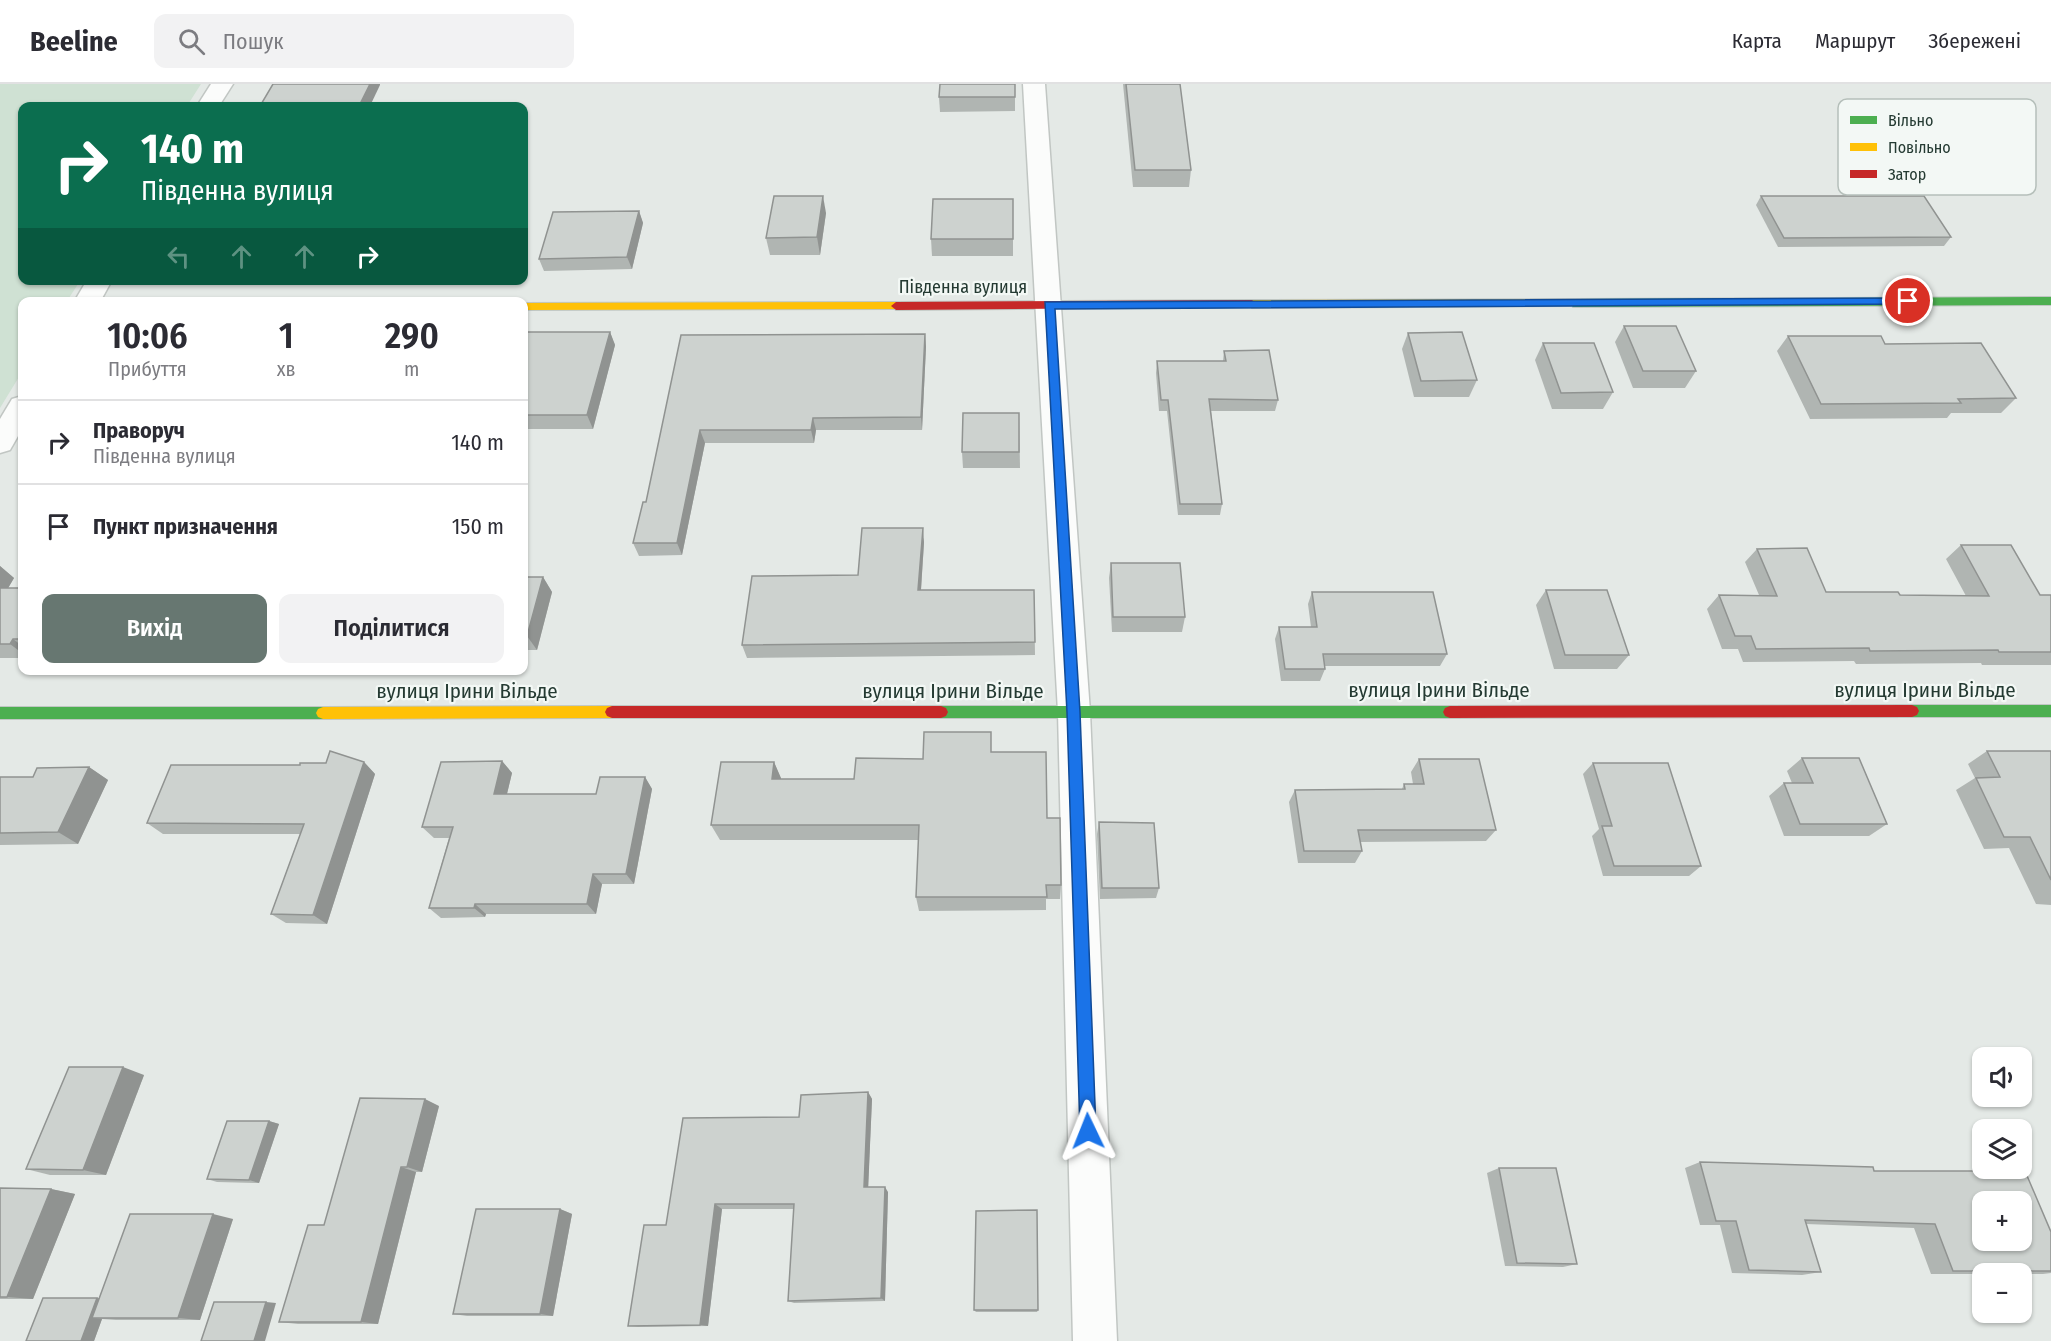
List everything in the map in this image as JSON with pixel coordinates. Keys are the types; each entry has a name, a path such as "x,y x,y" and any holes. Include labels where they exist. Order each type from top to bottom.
{"street":[{"path":"211,102 222,84"},
{"path":"1034,84 1074,712 1095,1341"},
{"name":"Південна вулиця","path":"528,307 2051,301"},
{"path":"0,443 18,413"},
{"name":"вулиця Ірини Вільде","path":"0,713 2051,711"}],"green space":[{"path":"0,84 201,84 190,102 18,102 18,285 77,285 70,297 18,297 18,379 0,408"}],"building":[{"path":"273,84 370,84 361,102 262,102"},
{"path":"940,84 1015,84 1015,97 939,97"},
{"path":"1126,84 1180,84 1191,170 1135,170"},
{"path":"774,196 823,196 817,237 766,238"},
{"path":"1761,196 1924,196 1951,237 1784,238"},
{"path":"933,199 1013,199 1013,239 931,239"},
{"path":"639,211 627,257 539,259 553,212"},
{"path":"1624,326 1676,326 1696,371 1643,371"},
{"path":"528,332 610,332 587,415 528,415"},
{"path":"1462,332 1477,380 1421,381 1408,333"},
{"path":"925,334 921,417 813,418 811,430 700,430 677,543 633,543 643,502 646,502 681,335"},
{"path":"1788,336 1881,336 1885,344 1981,343 2016,398 1958,399 1961,403 1821,404"},
{"path":"1543,343 1594,343 1613,392 1561,393"},
{"path":"1269,350 1278,400 1209,399 1222,504 1180,504 1168,400 1161,400 1157,361 1226,361 1224,351"},
{"path":"963,413 1019,413 1019,452 962,452"},
{"path":"862,528 923,528 918,590 1034,590 1035,642 742,645 752,576 858,575"},
{"path":"1961,545 2011,545 2040,595 2051,595 2051,652 1870,651 1869,648 1756,649 1751,636 1735,636 1719,595 1777,596 1757,549 1807,548 1826,592 1989,596"},
{"path":"1111,563 1180,563 1185,617 1113,617"},
{"path":"528,577 543,577 528,632"},
{"path":"0,588 18,588 18,639 13,639 10,644 0,644"},
{"path":"1546,590 1607,590 1629,655 1565,655"},
{"path":"1312,592 1433,592 1447,654 1323,654 1325,669 1285,669 1279,627 1317,627"},
{"path":"924,732 991,732 991,752 1046,752 1047,818 1060,818 1061,885 1046,885 1047,897 916,897 919,825 711,825 721,762 774,762 772,779 854,779 856,758 923,759"},
{"path":"330,751 364,762 313,915 271,914 304,824 147,823 171,765 326,763"},
{"path":"1987,751 2051,751 2051,880 2030,837 2004,837 1976,778 2000,777"},
{"path":"1802,758 1859,758 1887,824 1800,824 1784,783 1813,783"},
{"path":"1419,759 1479,759 1496,830 1358,830 1362,851 1304,851 1295,790 1405,789 1404,784 1424,784"},
{"path":"502,761 494,794 596,794 600,777 645,777 626,874 593,874 587,904 475,904 474,908 429,908 453,827 422,827 441,762"},
{"path":"1593,763 1668,763 1701,866 1614,866 1602,826 1612,826"},
{"path":"89,767 58,832 0,833 0,777 33,777 37,768"},
{"path":"1099,822 1154,823 1159,888 1102,888"},
{"path":"69,1067 123,1067 83,1170 26,1169"},
{"path":"868,1092 864,1187 885,1187 881,1298 788,1301 794,1204 715,1204 700,1325 628,1326 644,1225 666,1225 683,1118 799,1117 801,1095"},
{"path":"360,1098 425,1099 407,1167 401,1167 361,1322 279,1322 308,1225 324,1225"},
{"path":"227,1121 269,1121 249,1180 207,1179"},
{"path":"1700,1162 1873,1167 1874,1171 1972,1171 1972,1179 2028,1179 2051,1232 2051,1271 2032,1271 2032,1263 1972,1263 1972,1271 1953,1271 1935,1224 1805,1220 1821,1272 1749,1270 1736,1221 1716,1221"},
{"path":"1499,1168 1556,1168 1577,1264 1517,1263"},
{"path":"0,1188 51,1189 7,1297 0,1297"},
{"path":"476,1209 560,1209 540,1314 453,1314"},
{"path":"1037,1210 1038,1310 974,1310 976,1211"},
{"path":"130,1214 213,1214 178,1318 92,1318"},
{"path":"43,1298 97,1298 81,1341 26,1341"},
{"path":"214,1302 266,1302 254,1341 201,1341"}],"traffic: fast":[{"path":"1573,303 2051,301"},
{"path":"1912,711 2051,711"},
{"path":"941,712 1450,712"},
{"path":"0,713 323,713"}],"traffic: slow":[{"path":"1252,304 1573,303"},
{"path":"528,307 896,306"},
{"path":"323,713 612,712"}],"traffic: jam":[{"path":"896,306 1252,304"},
{"path":"1450,712 1912,711"},
{"path":"612,712 941,712"}],"route":[{"path":"1088,1131 1074,712 1049,305 1908,301"}]}
